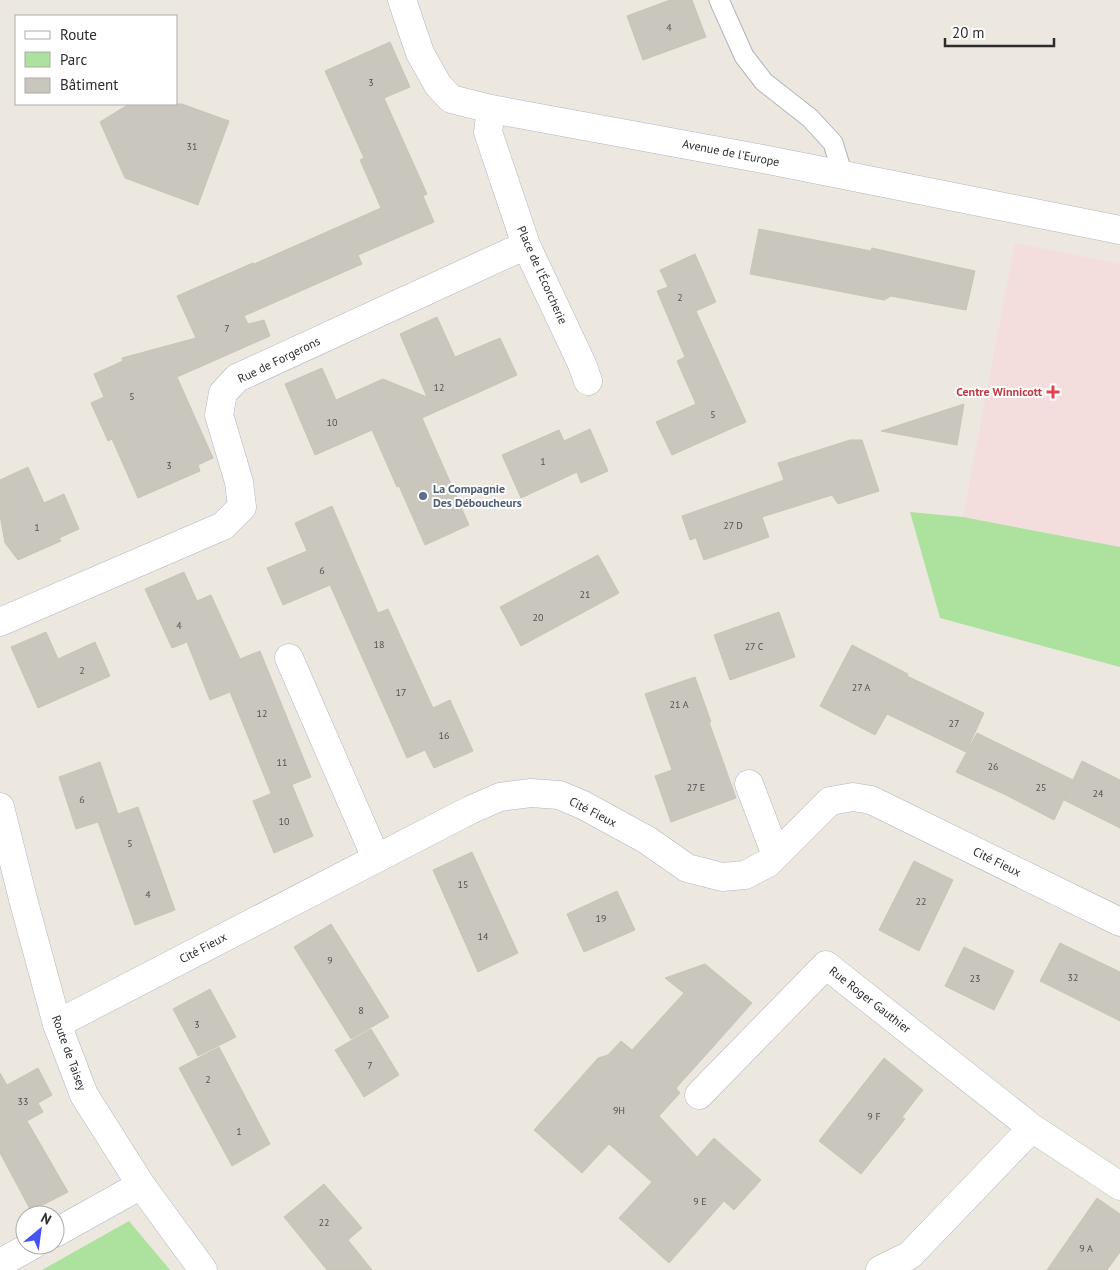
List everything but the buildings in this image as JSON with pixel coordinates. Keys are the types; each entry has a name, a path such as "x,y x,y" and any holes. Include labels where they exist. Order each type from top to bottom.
{"street":[{"name":"Avenue de l'Europe","path":"402,0 420,53 438,85 451,99 491,109 763,159 1120,230"},
{"name":"Place de l'Écorcherie","path":"491,109 488,132 526,245 582,364 588,381"},
{"name":"Rue de Forgerons","path":"0,622 223,526 242,507 239,482 219,415 223,393 237,378 526,245"},
{"path":"289,658 376,858"},
{"path":"749,784 776,854"},
{"name":"Cité Fieux","path":"57,1024 470,810 500,797 531,793 559,795 583,805 647,840 687,868 722,878 745,875 768,863 830,801 854,798 871,800 1120,922"},
{"name":"Route de Taisey","path":"0,807 57,1024 84,1095 141,1185 203,1270"},
{"name":"Rue Roger Gauthier","path":"700,1095 826,965 1032,1128 1120,1186"},
{"path":"880,1270 910,1255 1032,1128"},
{"path":"65,1227 141,1185"},
{"path":"0,1263 15,1255"}],"lane":[{"path":"719,0 744,56 764,82 810,118 833,144 843,175"}],"shaded area":[{"name":"Centre Winnicott","path":"1015,243 1120,264 1120,547 963,517"}],"green space":[{"path":"910,512 963,517 1120,547 1120,667 940,618"},
{"path":"129,1221 170,1270 42,1270"}],"place":[{"name":"Centre Winnicott","path":"1053,392"},
{"name":"La Compagnie Des Déboucheurs","path":"423,496"}]}
